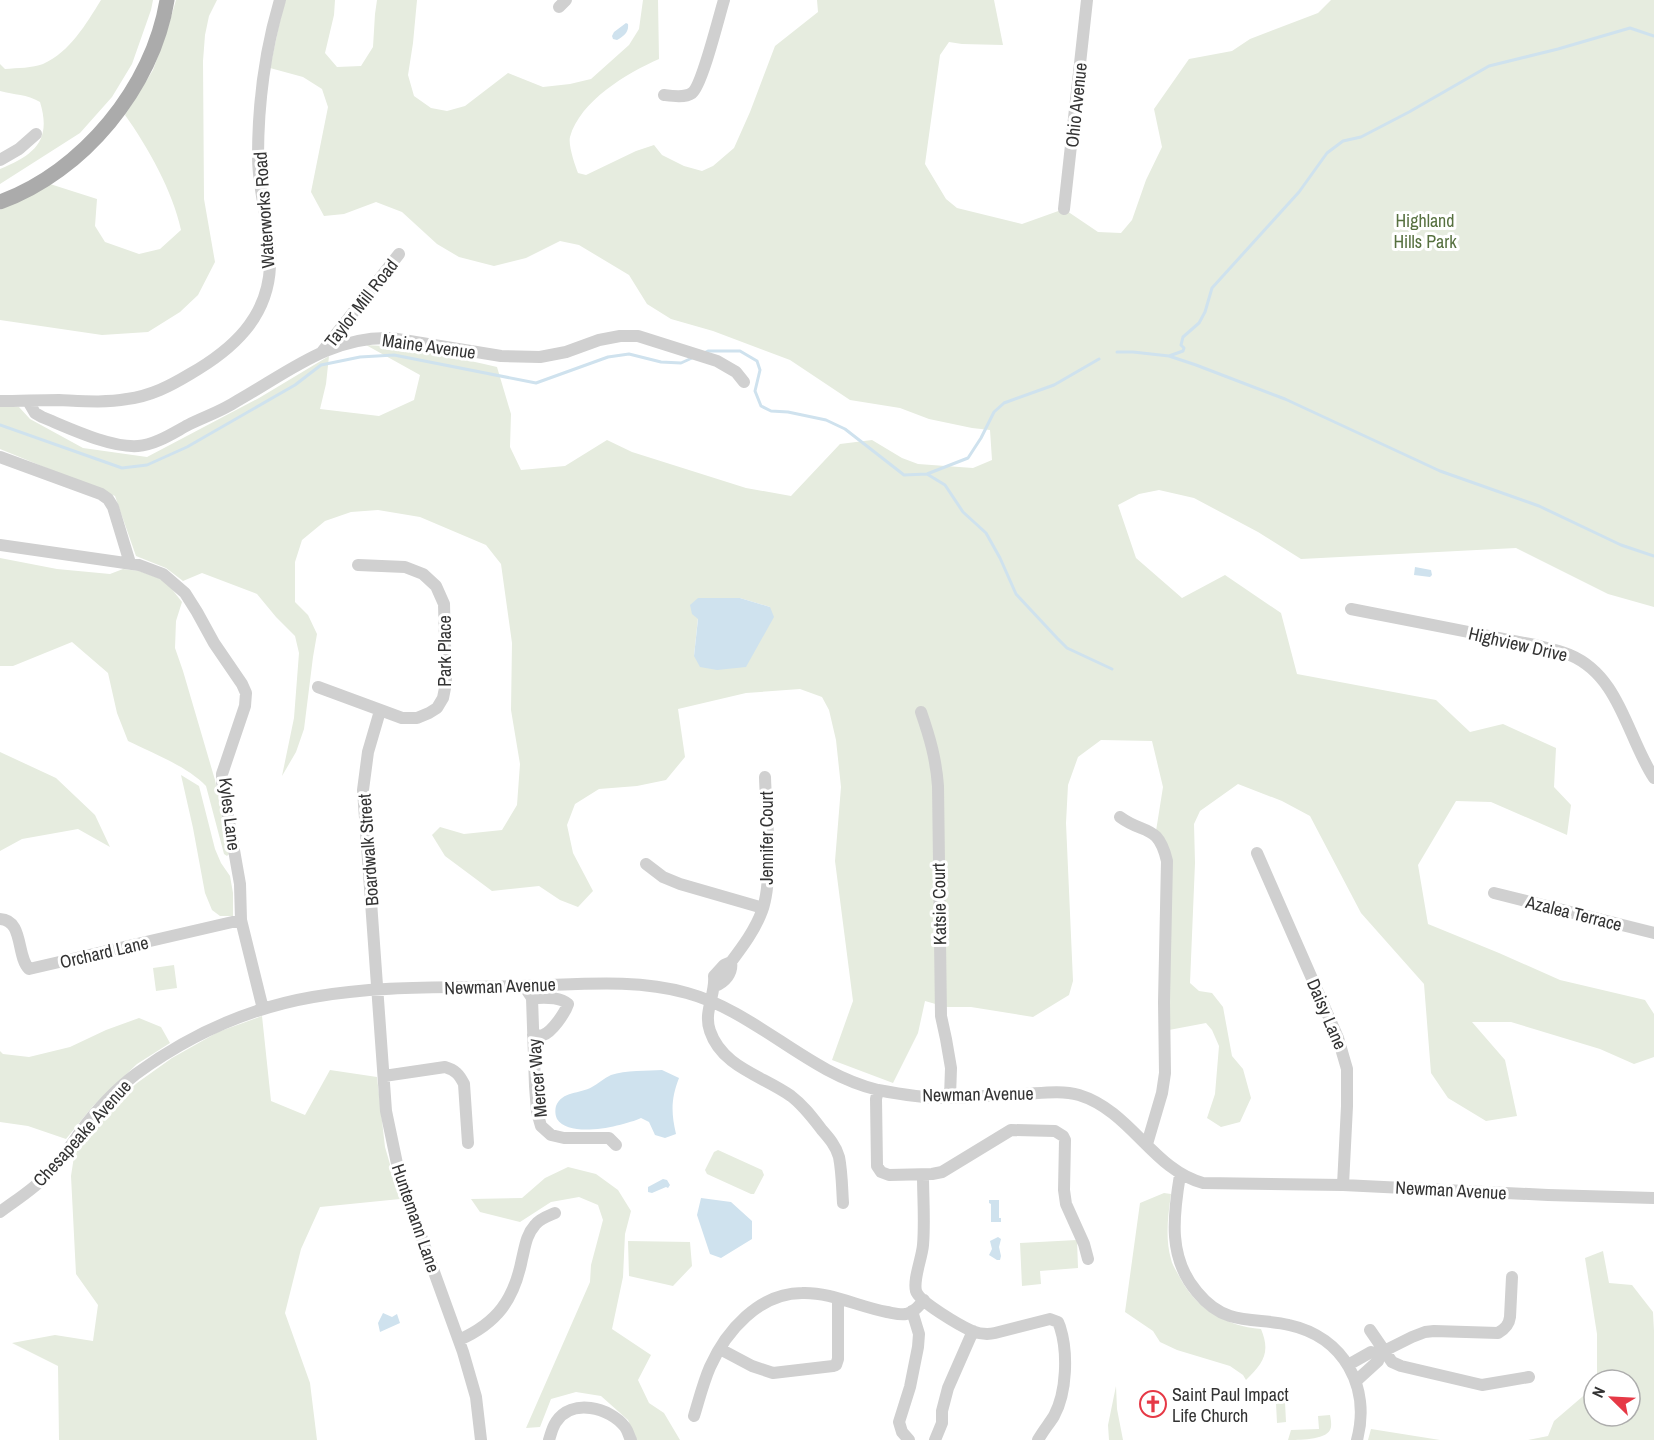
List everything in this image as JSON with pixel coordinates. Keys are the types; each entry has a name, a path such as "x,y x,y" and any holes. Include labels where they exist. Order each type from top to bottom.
{"main road":[{"path":"0,202 50,177 83,150 116,116 138,82 150,56 165,14 167,0"}],"street":[{"name":"Waterworks Road","path":"0,401 107,401 147,395 170,387 214,360 239,339 257,314 266,291 270,265 269,239 259,180 259,135 265,67 280,0"},
{"path":"664,95 686,96 694,92 724,0"},
{"name":"Ohio Avenue","path":"1064,210 1087,0"},
{"path":"0,160 19,149 36,134"},
{"name":"Taylor Mill Road","path":"322,352 399,254"},
{"name":"Maine Avenue","path":"28,401 35,412 42,417 113,443 139,446 154,442 236,403 298,363 322,352 376,338 501,356 540,357 566,352 599,340 620,336 638,336 717,361 731,368 744,382"},
{"path":"0,457 101,494 108,499 113,507 130,563"},
{"name":"Kyles Lane","path":"0,544 130,563 151,568 163,574 185,593 214,643 242,684 246,693 245,706 222,774 240,884 241,920 263,1009"},
{"name":"Park Place","path":"318,687 402,718 417,718 437,708 446,691 444,604 434,583 423,574 399,566 358,565"},
{"name":"Highview Drive","path":"1352,609 1535,645 1577,658 1599,675 1614,695 1654,778"},
{"name":"Boardwalk Street","path":"379,989 363,790 368,752 380,711"},
{"name":"Katsie Court","path":"921,712 936,762 938,786 940,1016 951,1068 950,1097"},
{"name":"Jennifer Court","path":"765,777 767,890 763,908 752,933 731,962 732,967 725,981 715,986 710,1000 709,1030 718,1046 740,1068 788,1094 802,1105 832,1141 839,1156 843,1203"},
{"path":"1120,817 1148,829 1157,837 1164,847 1167,861 1165,1073 1162,1093 1147,1144"},
{"name":"Daisy Lane","path":"1257,854 1346,1060 1347,1099 1342,1185"},
{"path":"646,864 663,877 680,884 763,908"},
{"name":"Azalea Terrace","path":"1494,893 1654,933"},
{"name":"Orchard Lane","path":"0,919 12,923 25,966 29,969 241,920"},
{"name":"Newman Avenue","path":"263,1009 311,997 379,989 639,984 662,987 710,1000 729,1009 828,1069 878,1090 950,1097 1074,1094 1094,1101 1123,1121 1180,1175 1191,1180 1212,1184 1342,1185 1654,1198"},
{"path":"524,986 532,998 559,999 568,1004 549,1032 540,1036 533,1035"},
{"name":"Huntemann Lane","path":"379,989 386,1111 400,1178 459,1340 476,1397 481,1440"},
{"name":"Mercer Way","path":"532,998 537,1112 541,1126 556,1137 609,1138 616,1145"},
{"name":"Chesapeake Avenue","path":"0,1212 49,1173 83,1129 122,1085 193,1038 263,1009"},
{"path":"384,1076 444,1067 460,1075 464,1083 468,1143"},
{"path":"878,1090 876,1099 877,1166 881,1172 889,1175 923,1175 942,1172 1011,1130 1055,1131 1063,1136 1065,1140 1066,1204 1084,1244 1088,1259"},
{"path":"923,1175 923,1249 917,1293 924,1300 974,1331 988,1334 1050,1319 1058,1322 1063,1338 1065,1375 1054,1416 1038,1440"},
{"path":"1180,1175 1175,1202 1176,1253 1190,1283 1204,1300 1218,1311 1251,1321 1290,1325 1317,1335 1330,1345 1348,1365 1360,1393 1360,1428 1357,1440"},
{"path":"459,1340 476,1333 487,1325 505,1305 515,1284 529,1234 536,1222 555,1213"},
{"path":"1356,1381 1378,1361 1382,1353 1425,1332 1434,1330 1498,1333 1503,1330 1509,1323 1512,1277"},
{"path":"694,1416 710,1366 720,1349 739,1323 761,1305 800,1293 815,1293 876,1310 903,1314 912,1311 924,1300"},
{"path":"720,1349 757,1368 773,1373 833,1366 838,1362 838,1299"},
{"path":"909,1440 902,1432 899,1422 910,1387 918,1347 919,1334 912,1311"},
{"path":"1370,1330 1382,1353 1401,1366 1482,1385 1529,1377"},
{"path":"935,1440 942,1423 942,1411 948,1388 974,1331"},
{"path":"1348,1365 1371,1352 1382,1353"},
{"path":"549,1440 556,1421 571,1410 581,1407 608,1413 626,1428 631,1440"}],"green space":[{"path":"101,0 153,0 132,64 112,97 80,133 0,184 0,169 31,152 42,137 44,127 40,102 25,96 0,91 0,64 5,69 25,68 53,59 69,45"},
{"path":"176,0 217,0 209,16 203,61 204,199 215,262 198,295 180,312 148,332 102,335 0,320 0,210 50,184 97,199 95,226 105,242 139,254 160,249 181,230 172,200 159,170 125,115 153,70"},
{"name":"Highland Hills Park","path":"286,0 335,0 325,53 337,67 361,66 373,47 377,0 417,0 408,75 414,96 431,108 447,111 465,106 508,73 543,87 591,79 629,45 639,29 643,0 658,0 659,59 619,80 606,90 594,100 575,124 570,137 571,150 578,173 586,175 654,145 662,155 684,166 702,171 713,166 734,148 775,46 818,12 817,0 994,0 1003,45 949,42 940,55 925,164 946,199 957,208 1022,224 1064,209 1098,232 1121,233 1132,220 1146,180 1162,147 1154,109 1189,59 1232,51 1250,39 1318,13 1331,0 1654,0 1654,607 1608,594 1516,548 1301,559 1258,532 1194,498 1159,490 1139,494 1118,505 1136,558 1182,598 1225,575 1281,613 1297,674 1436,700 1470,732 1503,724 1556,748 1554,787 1571,805 1567,835 1491,802 1456,801 1418,865 1428,924 1560,980 1645,1000 1654,1014 1654,1057 1634,1064 1600,1049 1511,1022 1472,1022 1505,1060 1517,1116 1486,1121 1448,1098 1431,1073 1424,984 1361,913 1310,816 1282,801 1238,784 1200,811 1194,824 1195,863 1190,983 1199,991 1212,993 1223,1007 1232,1056 1243,1069 1251,1098 1240,1122 1221,1127 1207,1118 1215,1094 1219,1046 1212,1030 1206,1023 1169,1030 1170,910 1156,831 1163,787 1152,741 1101,740 1078,757 1068,785 1066,823 1073,981 1069,995 1033,1017 971,1007 946,1007 925,1001 918,1033 893,1083 832,1060 853,1001 835,861 841,787 836,740 829,710 822,697 800,689 746,693 678,709 685,757 666,780 637,786 599,789 575,804 567,825 573,853 593,891 578,907 560,900 539,886 492,891 445,856 432,835 440,827 464,834 502,830 517,805 520,764 511,710 512,643 501,564 486,545 420,517 378,510 351,512 325,521 302,540 295,562 295,602 308,615 317,634 304,729 296,752 282,776 294,718 299,653 295,636 257,594 202,573 183,581 166,568 136,556 115,496 0,449 0,406 19,407 30,419 83,448 147,457 259,398 329,356 320,409 379,416 414,400 420,375 366,345 415,350 497,367 511,414 510,447 521,470 565,466 607,440 632,452 746,488 791,496 840,444 872,440 902,458 918,464 973,468 992,460 990,430 929,419 900,408 850,400 790,360 713,331 671,319 647,304 629,275 579,245 560,241 526,258 494,266 459,257 437,244 402,212 376,202 344,214 324,216 311,192 328,107 322,89 303,77 270,68","holes":["698,598 740,598 770,607 694,656"]},
{"path":"0,558 57,569 110,574 123,569 139,571 161,579 182,602 176,621 175,648 215,780 229,854 227,856 224,854 206,786 179,766 128,741 117,713 108,673 72,642 13,666 0,666"},
{"path":"0,752 56,778 95,815 110,847 78,829 22,839 0,851"},
{"path":"181,775 199,786 215,849 230,876 233,916 220,916 212,910 205,893"},
{"path":"174,965 177,988 156,991 153,968"},
{"path":"262,1016 271,1101 305,1115 330,1070 377,1077 385,1147 400,1199 320,1207 301,1249 285,1313 310,1383 317,1440 59,1440 58,1366 12,1343 55,1335 93,1341 98,1305 76,1274 71,1176 75,1150 103,1114 137,1083 172,1058 218,1032"},
{"path":"139,1018 161,1027 170,1043 137,1064 93,1106 66,1139 28,1126 0,1122 0,1051 3,1054 29,1057 70,1047"},
{"path":"718,1150 762,1170 764,1175 754,1194 707,1174 705,1170 714,1152"},
{"path":"568,1167 596,1174 618,1190 631,1211 625,1234 623,1277 612,1329 651,1355 638,1380 649,1403 664,1413 680,1440 637,1440 628,1420 601,1396 576,1392 551,1399 540,1427 526,1428 590,1282 591,1265 603,1220 598,1205 579,1197 551,1202 520,1222 480,1212 471,1199 522,1198 545,1178"},
{"path":"1164,1193 1171,1194 1168,1227 1169,1251 1173,1265 1186,1287 1202,1306 1212,1313 1235,1324 1261,1329 1265,1345 1264,1357 1246,1380 1230,1366 1177,1350 1160,1342 1153,1331 1125,1312 1140,1203"},
{"path":"1077,1240 1078,1268 1040,1271 1041,1284 1022,1286 1020,1243"},
{"path":"628,1241 690,1242 692,1266 673,1286 629,1276"},
{"path":"1603,1251 1609,1283 1632,1285 1653,1312 1654,1440 1528,1440 1548,1436 1554,1421 1582,1397 1582,1428 1642,1428 1642,1368 1597,1368 1597,1334 1585,1258"},
{"path":"1116,1386 1117,1409 1123,1440 1109,1440 1108,1425"},
{"path":"1285,1402 1286,1422 1277,1423 1276,1403"},
{"path":"1330,1415 1330,1430 1323,1436 1288,1440 1291,1430 1319,1429 1318,1416"},
{"path":"1371,1429 1440,1440 1368,1440"}],"water":[{"path":"626,23 628,29 626,34 617,40 613,39 614,32"},
{"path":"1415,567 1431,570 1432,575 1430,577 1414,575"},
{"path":"698,598 740,598 770,607 774,617 746,667 717,670 700,667 694,656 698,619 692,614 690,605"},
{"path":"662,1070 679,1078 673,1106 676,1134 665,1138 655,1135 649,1122 641,1118 610,1127 585,1130 564,1125 557,1119 556,1106 567,1095 594,1086 608,1076 617,1073"},
{"path":"663,1179 667,1180 670,1185 668,1188 648,1192 648,1187"},
{"path":"701,1198 731,1202 752,1221 752,1239 721,1258 710,1254 697,1215"},
{"path":"989,1200 999,1200 1001,1222 991,1222"},
{"path":"998,1237 1001,1239 1000,1260 989,1255 992,1249 990,1241"},
{"path":"383,1313 392,1317 397,1314 400,1323 380,1332 378,1323"}],"waterway":[{"path":"1169,356 1183,351 1184,348 1181,345 1183,337 1199,323 1212,288 1299,192 1327,153 1343,141 1361,137 1489,66 1630,28 1654,36"},
{"path":"704,353 740,351 757,361 760,370 755,391 761,406 771,411 826,420 845,429 904,475 927,474 968,458 994,412 1004,403 1054,385 1099,359"},
{"path":"1117,352 1169,356 1196,365 1285,399 1440,471 1539,506 1621,545 1654,556"},
{"path":"0,425 122,468 147,465 187,447 295,385 321,365 360,357 394,355 536,383 608,357 629,354 661,362 681,363 692,358"},
{"path":"927,474 945,485 963,512 986,533 1016,594 1057,638 1067,648 1112,669"}],"place":[{"name":"Saint Paul Impact Life Church","path":"1153,1404"}]}
